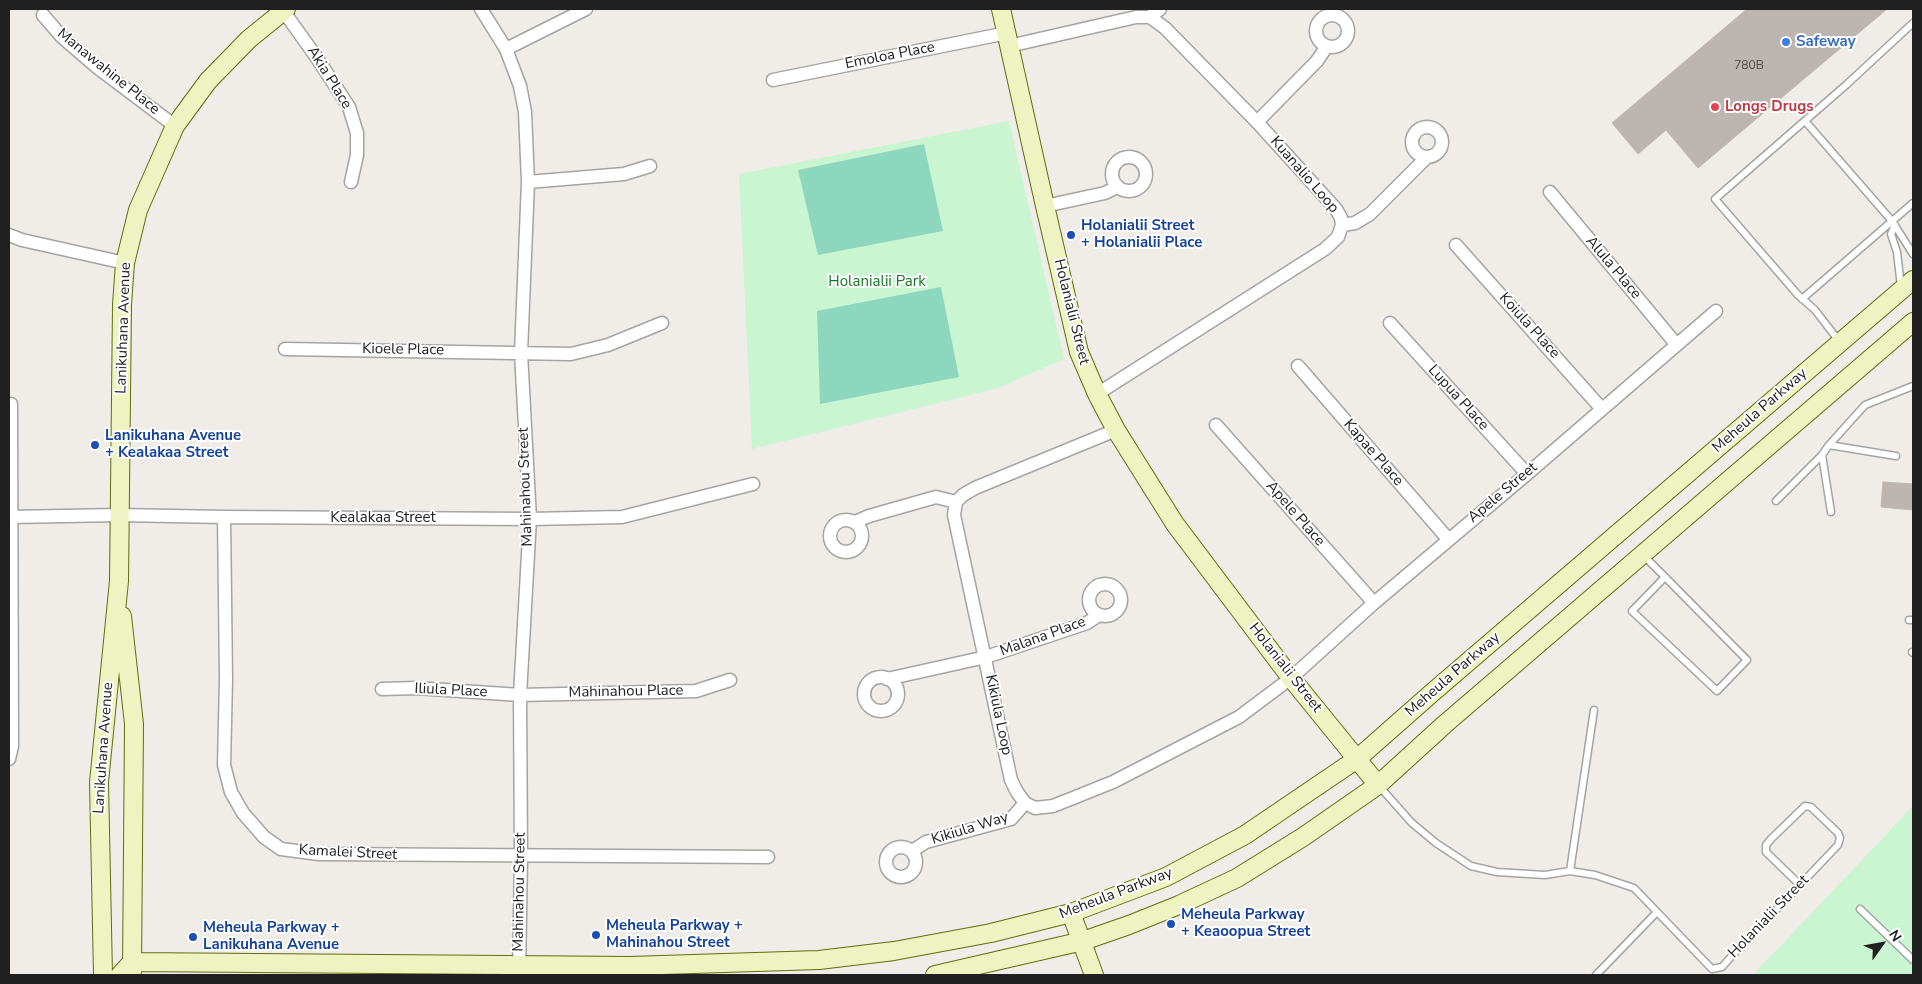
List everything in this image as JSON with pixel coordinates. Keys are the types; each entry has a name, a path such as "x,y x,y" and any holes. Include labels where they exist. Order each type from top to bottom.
{"street":[{"name":"Lanikuhana Avenue","path":"103,975 99,782 119,581 122,305 125,263 138,210 175,126 208,81 249,39 284,9"},
{"name":"Akia Place","path":"284,9 349,107 357,133 357,155 351,182"},
{"name":"Mahinahou Street","path":"481,9 506,49 520,86 525,112 528,182 521,352 530,519 520,695 521,857 519,970"},
{"path":"506,49 586,9"},
{"name":"Holanialii Street","path":"1001,9 1080,352 1097,394 1116,430 1175,524 1291,678 1378,785"},
{"name":"Kuanalio Loop","path":"1008,39 1136,18 1155,13 1164,28 1257,122 1336,209 1341,218 1342,225 1338,237 1325,249 1097,394"},
{"name":"Manawahine Place","path":"43,15 62,37 91,62 175,126"},
{"name":"Emoloa Place","path":"773,80 1008,39"},
{"path":"1257,122 1317,61 1327,46"},
{"path":"1342,225 1355,223 1370,214 1427,157"},
{"path":"528,182 624,174 650,166"},
{"path":"1045,206 1105,193 1117,187"},
{"name":"Alula Place","path":"1550,192 1676,344"},
{"path":"9,235 22,240 125,263"},
{"name":"Koiula Place","path":"1456,245 1601,408"},
{"name":"Meheula Parkway","path":"132,968 519,970 819,960 894,951 991,933 1071,913 1166,877 1245,835 1356,759 1907,285"},
{"name":"Apele Street","path":"1291,678 1374,603 1716,310"},
{"name":"Meheula Parkway","path":"935,975 1083,941 1129,926 1237,878 1303,837 1378,785 1445,724 1913,322"},
{"name":"Kioele Place","path":"285,349 571,354 608,345 662,323"},
{"name":"Lupua Place","path":"1390,323 1526,474"},
{"name":"Kapae Place","path":"1298,366 1448,539"},
{"path":"9,760 12,746 11,404"},
{"name":"Apele Place","path":"1216,425 1374,603"},
{"path":"855,522 869,516 936,497 956,502 975,488 1116,430"},
{"name":"Kealakaa Street","path":"11,517 119,515 224,518 530,519 622,517 753,484"},
{"name":"Kikiula Loop","path":"956,502 954,515 1011,780 1017,792 1026,803"},
{"name":"Kamalei Street","path":"224,518 226,679 224,765 231,792 242,813 264,837 281,849 319,854 521,857 768,857"},
{"name":"Lanikuhana Avenue","path":"119,581 134,724 132,968"},
{"name":"Malana Place","path":"886,679 986,657 1087,623 1099,615"},
{"path":"1026,803 1035,808 1053,806 1113,782 1239,717 1291,678"},
{"name":"Mahinahou Place","path":"520,695 696,691 730,680"},
{"name":"Iliula Place","path":"382,689 416,688 520,695"},
{"name":"Kikiula Way","path":"912,851 926,842 1011,819 1026,803"},
{"path":"1071,913 1083,941 1094,975"},
{"path":"120,975 132,968"}],"lane":[{"path":"1840,342 1715,199 1913,24"},
{"path":"1805,121 1894,223 1913,254"},
{"path":"1802,299 1894,223 1913,204"},
{"path":"1894,223 1891,234 1907,285"},
{"path":"1776,501 1822,455 1865,405 1913,386"},
{"path":"1829,445 1896,456"},
{"path":"1822,455 1830,512"},
{"path":"1642,555 1665,577 1748,660 1717,691 1632,611 1665,577"},
{"path":"1570,871 1594,710"},
{"name":"Holanialii Street","path":"1378,785 1412,823 1436,844 1471,866 1497,872 1545,875 1570,871 1595,875 1634,888 1712,969 1722,967 1800,885 1838,844 1840,838 1838,833 1811,807 1805,806 1766,845 1766,852 1800,885"},
{"path":"1860,909 1913,960"},
{"path":"1596,975 1657,912"}],"green space":[{"name":"Holanialii Park","path":"1009,121 1064,359 998,388 752,449 739,174"},
{"path":"924,144 943,231 818,255 798,170"},
{"path":"941,287 959,377 820,404 817,311"},
{"path":"1913,806 1913,975 1753,975"}],"building":[{"path":"1747,9 1887,9 1698,168 1666,130 1638,154 1612,123"},
{"path":"1883,482 1913,484 1913,510 1881,507"}],"place":[{"name":"Safeway","path":"1786,42"},
{"name":"Longs Drugs","path":"1715,107"},
{"name":"Holanialii Street + Holanialii Place","path":"1071,235"},
{"name":"Lanikuhana Avenue + Kealakaa Street","path":"95,445"},
{"name":"Meheula Parkway + Keaoopua Street","path":"1171,924"},
{"name":"Meheula Parkway + Mahinahou Street","path":"596,935"},
{"name":"Meheula Parkway + Lanikuhana Avenue","path":"193,937"}]}
